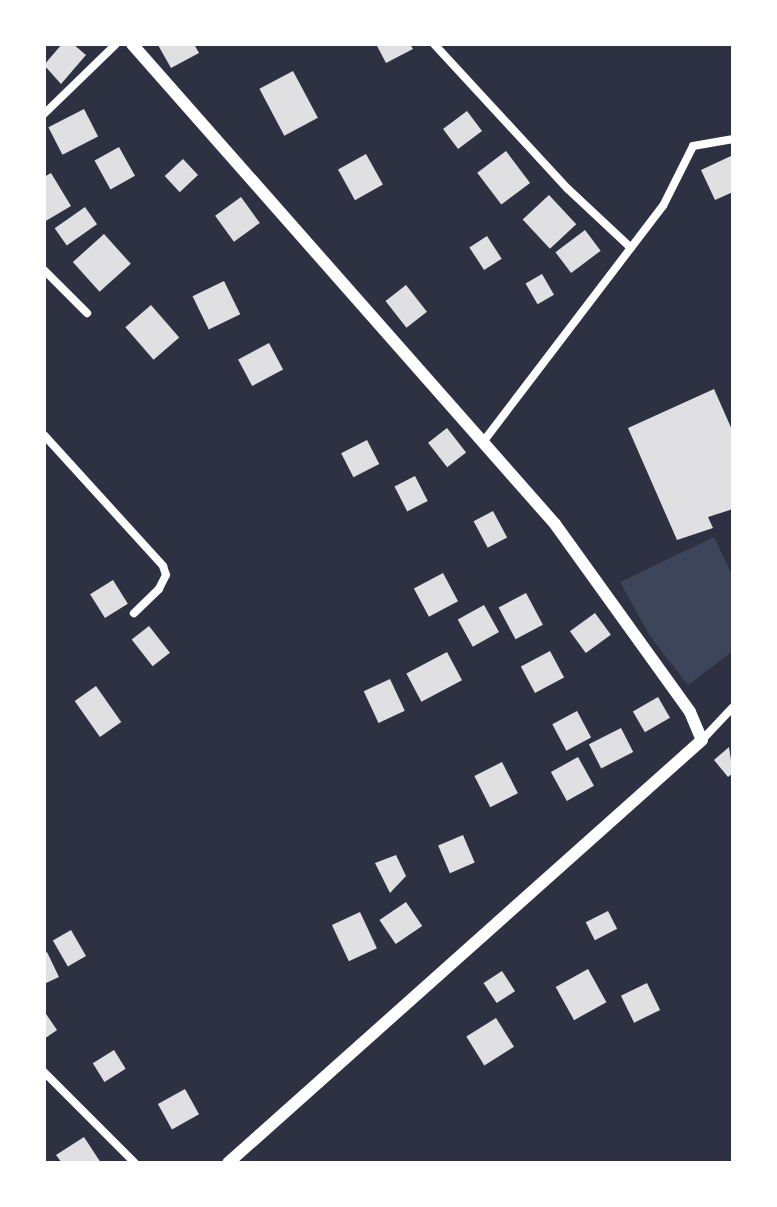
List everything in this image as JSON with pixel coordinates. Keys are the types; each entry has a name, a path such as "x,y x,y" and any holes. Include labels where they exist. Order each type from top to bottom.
{"main road":[{"path":"132,44 555,524 690,712 702,740 228,1163"}],"street":[{"path":"44,114 116,44"},
{"path":"434,44 568,189 631,248"},
{"path":"483,442 663,206 693,146 733,139"},
{"path":"44,270 87,313"},
{"path":"44,435 163,566 166,575 159,589 134,613"},
{"path":"702,740 733,707"},
{"path":"44,1072 135,1163"}],"shaded area":[{"path":"714,537 733,577 733,651 688,685 650,636 620,582"}],"building":[{"path":"62,44 73,44 86,55 61,84 44,65"},
{"path":"194,44 199,53 171,68 158,45"},
{"path":"376,44 410,44 413,49 386,63"},
{"path":"293,71 318,118 284,136 259,89"},
{"path":"84,109 98,137 62,155 48,127"},
{"path":"467,111 482,131 458,149 443,129"},
{"path":"119,147 135,176 111,189 95,161"},
{"path":"506,151 530,183 501,205 477,173"},
{"path":"366,154 383,185 355,200 338,170"},
{"path":"733,155 733,192 715,200 701,170"},
{"path":"183,159 198,175 180,192 165,176"},
{"path":"51,173 71,206 44,222 44,177"},
{"path":"549,195 576,224 550,249 523,220"},
{"path":"241,197 260,223 234,242 215,216"},
{"path":"85,207 97,224 67,245 55,228"},
{"path":"585,230 601,251 571,273 555,252"},
{"path":"104,234 131,264 100,292 73,262"},
{"path":"487,236 502,259 484,270 469,247"},
{"path":"542,274 554,295 538,304 526,284"},
{"path":"224,281 240,314 209,330 193,296"},
{"path":"406,285 427,312 406,328 386,301"},
{"path":"151,305 179,337 154,360 125,327"},
{"path":"269,343 283,369 252,386 238,359"},
{"path":"714,389 733,432 733,509 708,517 713,528 677,540 628,428"},
{"path":"447,428 466,452 447,467 428,443"},
{"path":"367,440 379,464 353,477 341,453"},
{"path":"415,476 428,501 407,511 395,486"},
{"path":"493,511 507,537 488,548 474,521"},
{"path":"443,573 458,601 429,617 414,588"},
{"path":"113,580 128,604 105,618 90,594"},
{"path":"526,593 543,625 516,639 499,608"},
{"path":"484,605 499,632 473,647 458,620"},
{"path":"595,613 611,635 586,653 570,631"},
{"path":"149,626 170,653 153,666 132,640"},
{"path":"550,651 564,677 535,693 521,666"},
{"path":"447,652 462,680 421,702 406,674"},
{"path":"390,679 405,711 379,723 364,691"},
{"path":"96,686 121,722 100,737 75,701"},
{"path":"658,697 670,718 645,732 633,712"},
{"path":"577,711 591,737 566,751 552,724"},
{"path":"621,728 633,752 601,768 589,744"},
{"path":"729,747 733,773 728,777 714,760"},
{"path":"578,757 594,786 567,801 551,772"},
{"path":"502,762 518,793 490,807 474,776"},
{"path":"463,835 475,863 450,873 438,846"},
{"path":"396,855 406,876 390,893 375,863"},
{"path":"406,902 422,926 396,944 379,920"},
{"path":"608,911 617,929 595,940 586,922"},
{"path":"360,912 377,948 349,961 332,925"},
{"path":"71,930 86,956 68,966 53,940"},
{"path":"47,952 59,977 44,984 44,954"},
{"path":"588,969 606,1002 574,1020 556,987"},
{"path":"502,971 515,991 497,1003 484,983"},
{"path":"647,983 660,1010 634,1023 621,996"},
{"path":"44,1011 57,1030 44,1039"},
{"path":"496,1018 514,1047 484,1065 466,1037"},
{"path":"114,1050 126,1069 104,1082 93,1063"},
{"path":"185,1089 199,1114 172,1129 158,1104"},
{"path":"84,1137 101,1163 62,1163 56,1155"}]}
